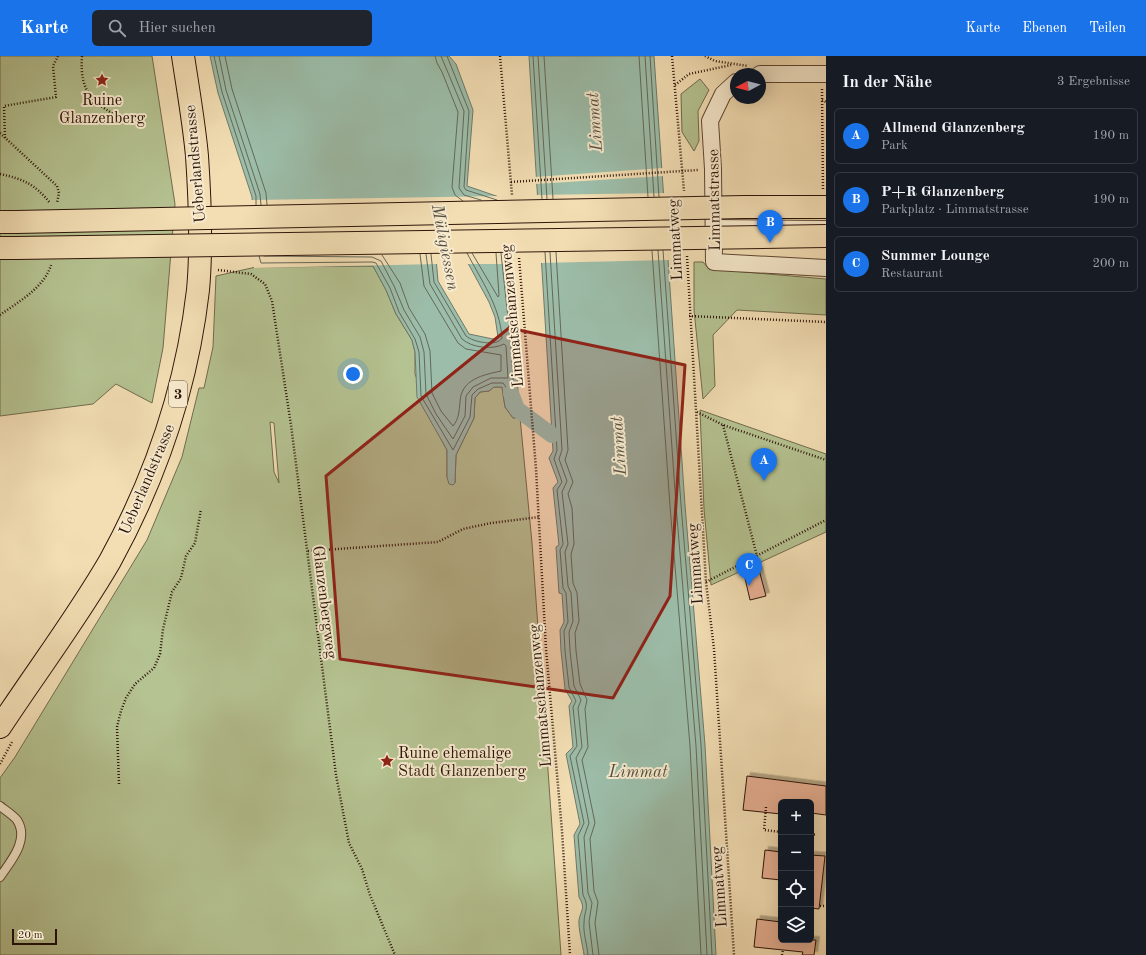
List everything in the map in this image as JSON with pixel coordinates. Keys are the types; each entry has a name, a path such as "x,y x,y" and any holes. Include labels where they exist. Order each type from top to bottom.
{"main road":[{"name":"Ueberlandstrasse","path":"0,727 110,560 140,501 159,457 174,410 186,363 198,291 199,270 200,230 197,156 183,56"},
{"path":"8,222 744,207 824,202"},
{"path":"8,248 826,236"}],"street":[{"path":"766,71 826,74"},
{"name":"Limmatstrasse","path":"730,88 723,94 710,122 717,196 713,224 714,262 826,268"}],"lane":[{"path":"713,224 826,225"},
{"path":"0,806 17,820 21,833 20,845 0,877"}],"path":[{"path":"0,105 4,106 56,97 53,66 58,56"},
{"path":"82,56 81,70 86,92 103,109 126,121"},
{"path":"500,56 511,182 683,171"},
{"name":"Limmatweg","path":"672,56 679,155 683,171 684,194"},
{"path":"705,56 715,61 747,68"},
{"path":"675,85 689,74 733,65"},
{"path":"822,90 824,202"},
{"path":"822,100 826,102"},
{"path":"4,106 5,138"},
{"path":"0,133 56,186 59,200 54,209 43,194 30,183 0,174"},
{"name":"Limmatschanzenweg","path":"518,252 539,517 546,649 562,830 570,955"},
{"name":"Limmatweg","path":"687,255 706,582 714,649 734,955"},
{"path":"0,315 34,290 49,274 53,260"},
{"name":"Glanzenbergweg","path":"213,270 251,274 264,284 272,301 308,552 336,775 349,843 362,869 370,895 395,955"},
{"path":"690,316 826,322"},
{"path":"697,412 723,425 826,460"},
{"path":"723,425 757,556"},
{"path":"119,784 118,727 120,711 126,698 136,684 154,668 160,654 172,592 181,578 186,556 195,543 200,509"},
{"path":"308,552 438,542 463,529 491,523 539,517"},
{"path":"706,582 826,520"},
{"path":"766,808 764,830 778,832"},
{"path":"820,906 826,906"},
{"path":"782,950 782,955"}],"highlighted area":[{"path":"509,328 685,365 670,596 613,698 340,659 326,476"}],"shaded area":[{"path":"0,56 152,56 175,204 163,348 152,403 116,384 93,404 0,416"},
{"path":"700,79 709,90 698,111 699,141 694,151 682,132 681,94"},
{"path":"694,262 703,262 709,269 826,279 826,315 737,310 713,335 715,386 703,399 694,310"},
{"path":"373,266 386,290 396,314 412,340 415,352 415,374 439,435 447,450 447,477 455,483 456,455 474,418 475,398 480,392 489,391 494,387 502,387 505,407 513,418 520,417 532,543 561,955 0,955 0,778 15,757 147,540 182,457 199,388 204,388 213,347 216,276 256,267","holes":["270,422 274,423 279,483 274,472"]},
{"path":"700,410 826,454 826,532 711,585 704,509"}],"water":[{"path":"210,56 449,56 456,64 473,110 467,186 502,198 505,253 520,417 513,418 505,407 502,387 494,387 489,391 480,392 475,398 474,418 456,455 455,483 453,485 449,484 447,477 447,450 417,397 415,352 412,340 396,314 386,290 373,266 256,267 252,197 218,93","holes":["460,234 463,254 489,302 495,317 498,337 493,339 469,334 438,281 434,235"]},
{"name":"Limmat","path":"529,56 654,56 685,505 705,745 716,955 584,955 579,923 583,907 579,897 574,835 580,824 566,754 573,747 569,706 572,701 565,689 561,651 560,630 564,622 562,594 559,593 556,547 559,545 553,488 558,482 549,458 553,451"}],"pier":[{"path":"663,168 664,176 535,184 534,177"},
{"path":"665,193 669,260 540,263 535,195"},
{"path":"503,196 507,264 466,264 461,255 458,236 436,236 438,264 254,268 250,200"}],"building":[{"path":"759,570 766,596 750,600 744,574"},
{"path":"747,776 826,786 826,815 814,813 814,799 778,799 778,814 743,810"},
{"path":"765,850 778,852 778,880 762,878"},
{"path":"814,855 825,856 819,909 814,908"},
{"path":"757,919 778,922 778,943 814,943 814,940 816,940 814,955 802,955 803,952 754,947"}],"waterway":[{"name":"Müligiessen","path":"511,393 517,409 552,435"}],"place":[{"name":"Ruine Glanzenberg","path":"102,80"},
{"name":"P+R Glanzenberg","path":"770,243"},
{"name":"Allmend Glanzenberg","path":"764,481"},
{"name":"Summer Lounge","path":"749,586"},
{"name":"Ruine ehemalige Stadt Glanzenberg","path":"387,761"}]}
